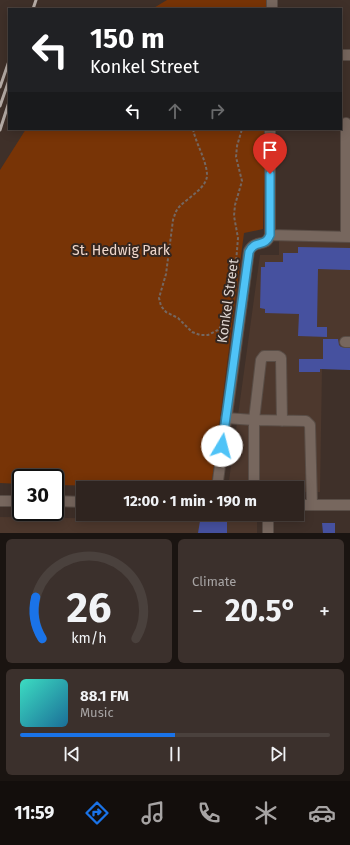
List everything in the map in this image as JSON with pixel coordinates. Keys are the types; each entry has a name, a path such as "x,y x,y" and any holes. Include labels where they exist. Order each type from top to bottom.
{"street":[{"path":"270,130 270,235 348,236 346,123"},
{"name":"Konkel Street","path":"218,481 249,252 253,245 266,242 270,235"},
{"path":"254,481 254,420 261,360 264,356 278,356 281,358 282,420"},
{"path":"226,418 306,421 310,425 312,505"},
{"path":"0,501 12,501"},
{"path":"64,501 76,502"},
{"path":"304,505 350,505"},
{"path":"268,521 268,533"}],"path":[{"path":"193,130 206,167 207,178 205,184 175,212 166,274 160,298 161,306 166,312 178,318 192,332 200,336 208,335 218,330 226,320 231,310"},
{"path":"235,276 238,238 234,216 235,205 242,181 236,157 237,146 242,130"}],"shaded area":[{"path":"279,232 350,232 350,368 322,368 320,492 304,492 304,481 229,481 260,255 279,255"},
{"path":"0,517 12,517 12,521 64,521 64,518 76,518 76,521 257,521 257,533 0,533"}],"green space":[{"path":"167,0 268,0 268,8 154,8"},
{"name":"St. Hedwig Park","path":"25,130 265,130 263,229 244,233 212,481 76,481 76,485 64,485 64,469 12,469 12,484 0,483 0,170"}],"building":[{"path":"298,247 350,248 350,270 318,269 317,327 327,327 327,337 298,336 299,314 265,313 265,309 260,308 261,267 265,267 265,262 283,262 283,253 298,253"},
{"path":"323,339 338,339 341,347 350,348 350,370 320,369 320,372 299,372 299,359 323,359"},
{"path":"200,521 227,521 227,533 198,533"},
{"path":"322,523 335,523 335,533 323,533"}],"railway":[{"path":"33,8 36,0"},
{"path":"0,87 8,64"},
{"path":"0,106 8,83"},
{"path":"0,130 8,105"}],"route":[{"path":"222,446 249,252 253,245 266,242 270,235 270,174"}]}
